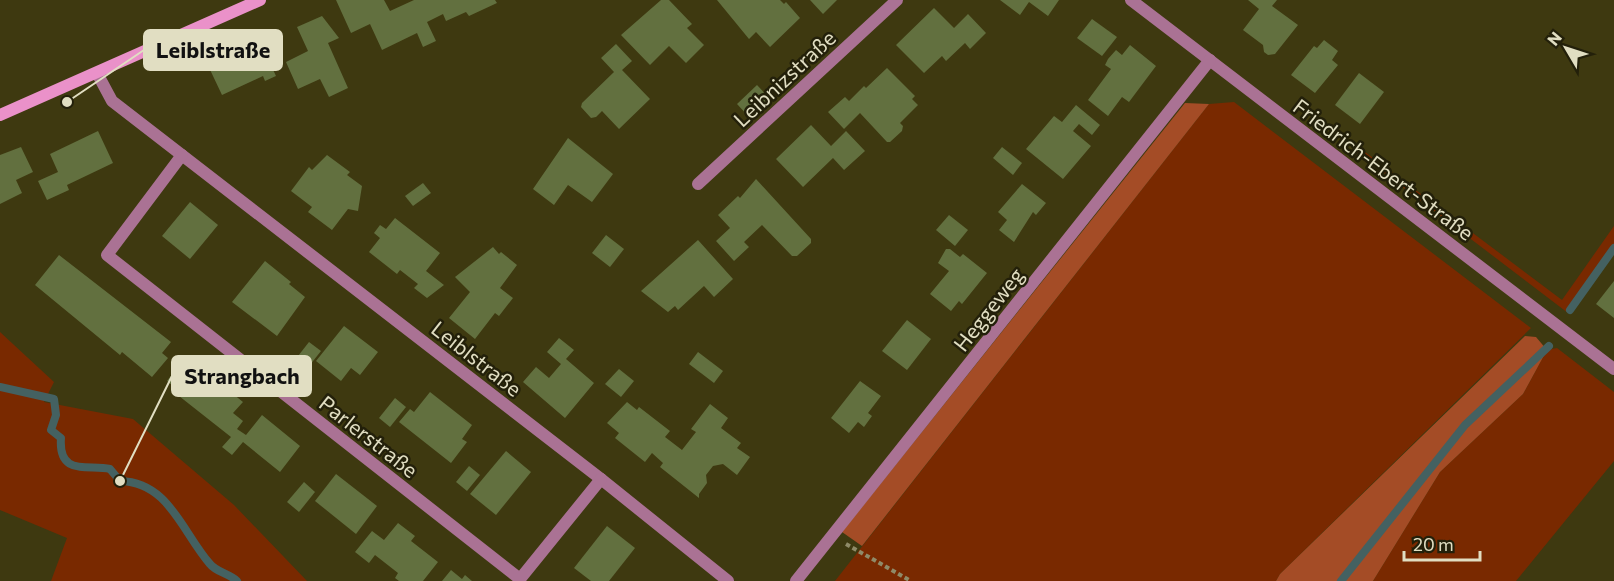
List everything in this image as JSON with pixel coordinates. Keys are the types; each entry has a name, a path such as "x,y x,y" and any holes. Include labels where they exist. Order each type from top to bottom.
{"street":[{"path":"0,116 260,0"},
{"name":"Leibnizstraße","path":"698,184 897,0"},
{"name":"Friedrich-Ebert-Straße","path":"1131,0 1614,369"},
{"name":"Heggeweg","path":"796,581 1210,60"},
{"name":"Leiblstraße","path":"97,73 112,101 601,479 728,581"},
{"name":"Parlerstraße","path":"182,155 107,255 520,579 601,479"}],"path":[{"path":"858,551 911,581"}],"shaded area":[{"path":"1234,102 1531,328 1280,574 1276,581 835,581 1209,104"},
{"path":"1185,103 1209,104 862,546 842,532"},
{"path":"1357,146 1562,300 1614,226 1614,250 1568,313 1354,150"},
{"path":"0,332 54,382 44,402 133,419 234,505 307,581 51,581 67,538 0,510"},
{"path":"1525,336 1536,337 1547,350 1523,394 1440,472 1373,581 1276,581 1280,574"},
{"path":"1557,348 1614,392 1614,461 1516,581 1373,581 1440,472 1523,394 1547,350"}],"building":[{"path":"336,0 384,0 390,11 414,0 495,0 497,3 469,16 466,12 446,21 443,14 427,22 436,41 423,47 417,33 382,50 370,24 351,33"},
{"path":"661,0 669,0 692,24 687,28 704,45 686,63 669,46 650,65 621,35"},
{"path":"717,0 780,0 784,4 786,2 800,18 770,47 756,32 749,39"},
{"path":"810,0 837,0 823,14"},
{"path":"1000,0 1059,0 1048,16 1029,2 1020,15"},
{"path":"1248,0 1277,0 1272,6 1298,25 1275,54 1268,55 1264,52 1263,45 1243,30 1259,9"},
{"path":"934,8 954,28 968,14 986,33 970,49 965,43 946,61 942,56 924,73 896,45"},
{"path":"322,16 339,38 328,43 348,88 329,97 320,79 298,89 286,62 308,51 297,27"},
{"path":"1092,19 1117,37 1102,56 1077,38"},
{"path":"245,37 255,60 266,55 276,76 265,81 263,76 222,95 204,57"},
{"path":"1324,40 1338,51 1332,60 1338,65 1315,93 1291,75 1314,46 1317,48"},
{"path":"616,44 632,61 622,70 650,99 619,129 602,111 596,117 591,118 581,107 582,103 614,72 601,58"},
{"path":"1130,45 1156,66 1129,102 1122,97 1108,116 1088,100 1111,69 1105,65 1108,59 1116,50 1122,55"},
{"path":"887,68 915,96 912,99 918,105 900,123 903,126 902,131 887,142 860,113 844,129 828,112 845,97 849,101"},
{"path":"1359,73 1384,92 1360,124 1335,105"},
{"path":"757,85 769,98 749,117 737,104"},
{"path":"1076,105 1100,125 1092,135 1079,124 1073,131 1091,146 1063,179 1026,149 1054,116 1062,122"},
{"path":"811,125 831,146 846,131 865,151 844,170 833,158 803,187 776,159"},
{"path":"98,131 113,163 67,185 69,190 47,200 38,181 58,172 50,154"},
{"path":"568,138 613,174 592,202 568,185 554,205 533,189"},
{"path":"21,147 33,172 16,180 22,193 0,204 0,155"},
{"path":"1002,147 1022,163 1013,175 993,158"},
{"path":"327,155 350,172 347,175 362,186 358,211 348,209 332,230 308,212 312,207 291,191 309,167 312,170"},
{"path":"756,179 811,239 811,243 797,256 792,256 762,225 744,242 749,247 734,261 716,241 730,228 718,215 738,196 740,198"},
{"path":"423,183 431,193 413,206 405,196"},
{"path":"1022,184 1046,203 1036,215 1033,212 1014,242 999,230 1007,220 998,212"},
{"path":"190,202 218,225 190,259 162,236"},
{"path":"949,215 968,230 955,246 936,230"},
{"path":"395,218 440,253 426,271 444,285 427,298 414,288 418,284 400,270 397,274 369,252 380,238 374,233 380,225 386,229"},
{"path":"606,235 624,249 610,267 592,253"},
{"path":"698,240 733,279 714,297 704,286 678,310 675,306 668,312 641,291"},
{"path":"493,247 499,254 501,252 517,265 500,288 513,298 499,316 495,313 475,339 449,318 470,292 455,277"},
{"path":"946,249 950,249 960,257 963,254 987,273 962,304 959,301 951,311 930,294 949,271 938,263"},
{"path":"59,255 171,342 162,353 168,358 152,377 122,352 120,355 35,285"},
{"path":"265,261 305,297 277,336 232,302"},
{"path":"1614,281 1614,318 1596,304"},
{"path":"907,320 931,339 907,370 882,351"},
{"path":"344,326 378,352 360,375 351,368 341,381 316,361"},
{"path":"559,338 574,350 566,359 594,383 565,418 523,382 536,367 549,378 561,364 547,352"},
{"path":"309,342 321,351 302,375 291,365"},
{"path":"698,352 723,371 714,383 689,364"},
{"path":"184,359 196,367 178,390 167,381"},
{"path":"201,368 243,402 233,413 243,421 237,429 246,435 262,415 300,446 280,472 243,442 232,455 222,447 231,437 179,396"},
{"path":"619,369 634,381 621,397 605,384"},
{"path":"860,381 881,396 868,413 872,416 864,427 858,422 849,433 831,418"},
{"path":"430,392 472,425 462,439 467,442 451,463 399,422 410,409 414,412"},
{"path":"395,398 406,407 390,427 379,418"},
{"path":"627,402 637,410 639,407 670,431 665,437 682,450 696,432 691,429 710,404 728,418 721,428 741,443 737,448 750,457 737,475 723,464 713,466 706,475 707,483 699,494 699,498 660,467 663,463 652,453 645,462 615,438 619,433 607,423"},
{"path":"506,451 531,472 496,515 470,494"},
{"path":"469,466 480,475 467,491 456,482"},
{"path":"336,474 377,506 356,534 315,501"},
{"path":"304,482 315,492 299,512 287,502"},
{"path":"398,523 415,536 411,541 438,562 423,581 399,581 395,578 398,573 375,555 369,563 355,552 372,531 384,540"},
{"path":"607,526 635,548 609,581 591,581 574,568"},
{"path":"451,570 462,579 465,575 472,581 442,581"}],"waterway":[{"path":"1570,310 1614,248"},
{"path":"1341,581 1465,425 1549,346"},
{"path":"0,387 54,399 56,415 51,430 61,438 64,459 76,466 110,469 120,481 137,484 151,490 173,511 210,564 237,581"}],"place":[{"name":"Leiblstraße","path":"67,102"},
{"name":"Strangbach","path":"120,481"}]}
